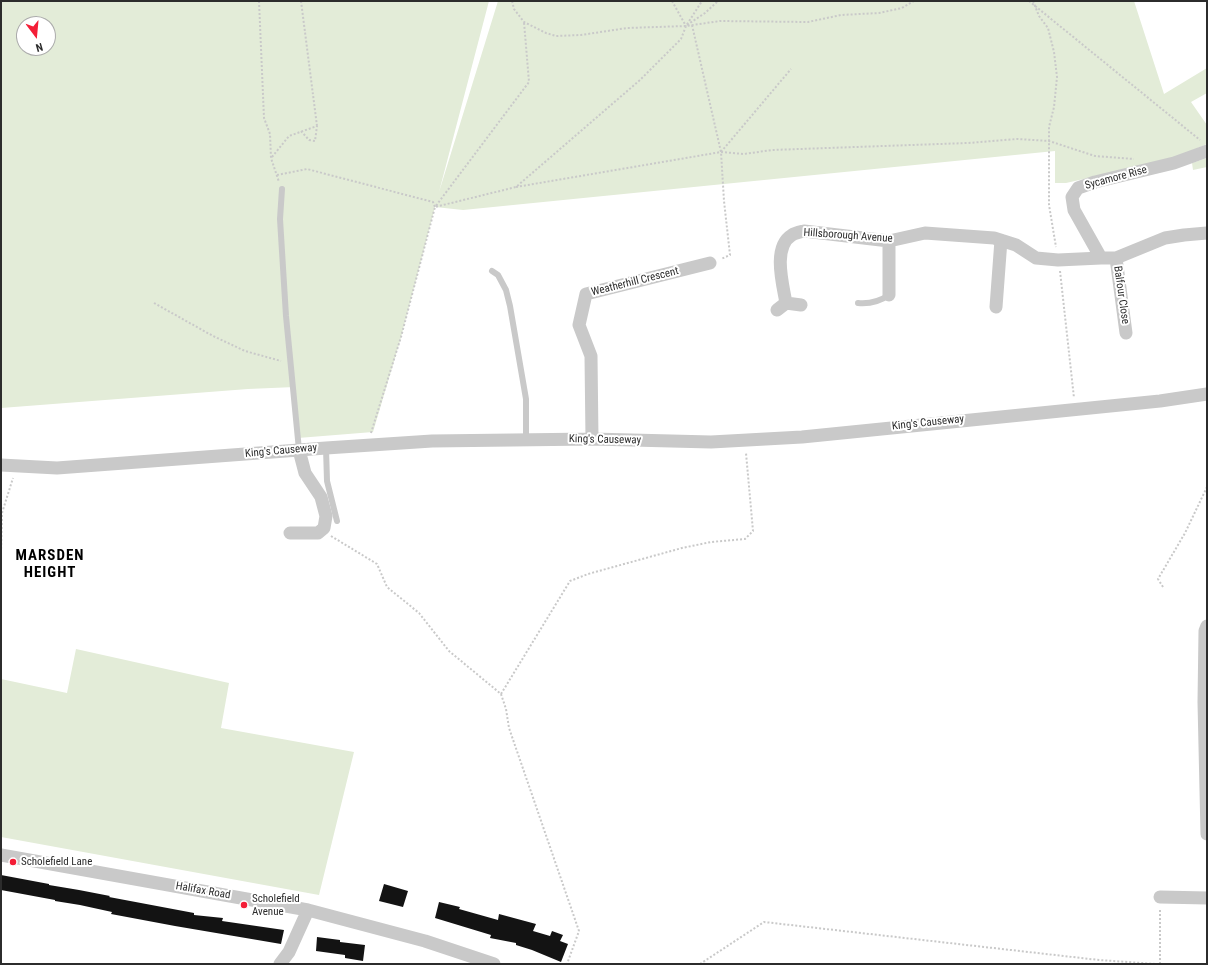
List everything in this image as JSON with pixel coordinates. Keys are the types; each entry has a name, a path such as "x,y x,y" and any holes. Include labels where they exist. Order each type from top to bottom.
{"street":[{"name":"Sycamore Rise","path":"1101,258 1074,210 1072,197 1078,188 1095,182 1174,163 1204,146"},
{"name":"Hillsborough Avenue","path":"800,305 781,307 780,262 783,246 791,235 804,231 889,241 924,233 994,238 1016,245 1036,258 1058,260 1116,258 1165,238 1184,234 1207,233"},
{"path":"996,307 1001,240"},
{"path":"889,241 889,295"},
{"name":"Balfour Close","path":"1116,258 1126,333"},
{"name":"Weatherhill Crescent","path":"592,439 591,356 579,325 586,294 710,263"},
{"name":"King's Causeway","path":"1,465 57,468 432,441 592,439 711,442 745,440 802,436 1160,401 1207,394"},
{"path":"290,533 318,533 324,528 326,516 320,497 305,473 300,450"},
{"path":"1207,626 1205,631 1204,678 1207,834"},
{"name":"Halifax Road","path":"1,855 308,910 425,942 494,964"},
{"path":"1160,897 1207,898"},
{"path":"280,964 289,952 308,910"}],"lane":[{"path":"282,189 280,220 286,316 300,450"},
{"path":"492,271 498,275 506,290 511,313 526,399 526,440"},
{"path":"858,303 868,304 883,299 889,295"},
{"path":"326,448 327,481 337,521"}],"path":[{"path":"259,1 264,118 270,134 271,158 282,189"},
{"path":"301,1 317,126 315,141 308,140 301,132"},
{"path":"512,1 514,9 524,22 546,33 556,36 581,35 627,28 686,26 720,21 808,22 841,15 860,15 887,12 902,8 914,1"},
{"path":"672,1 686,26"},
{"path":"516,187 640,80 681,39 686,26 702,1"},
{"path":"686,26 705,13 718,1"},
{"path":"1028,1 1204,146"},
{"path":"1033,1 1039,16 1048,28 1054,52 1057,77 1049,141 1049,205 1058,260 1075,409"},
{"path":"367,445 401,337 435,207 529,82 524,22"},
{"path":"692,25 721,152 725,221 730,255 710,263"},
{"path":"721,152 791,69"},
{"path":"271,158 289,136 317,126"},
{"path":"435,207 516,187 721,152 744,154 772,150 968,143 1017,139 1049,141 1095,156 1140,160"},
{"path":"277,175 307,169 433,202 435,207"},
{"path":"154,303 213,336 245,351 292,364"},
{"path":"501,694 570,581 588,574 682,548 711,542 745,539 753,531 745,440"},
{"path":"1,554 2,513 16,466"},
{"path":"1163,587 1158,578 1185,533 1207,487"},
{"path":"322,530 377,564 387,587 419,613 449,651 501,694 506,709 509,728 579,931 567,964"},
{"path":"1160,897 1160,964"},
{"path":"700,964 764,922 1099,960 1156,964"},
{"path":"1098,964 1099,960"},
{"path":"1180,964 1207,964"}],"green space":[{"path":"1,1 489,1 439,192 498,1 1134,1 1164,94 1207,68 1207,93 1191,102 1207,125 1207,144 1172,159 1066,183 1055,183 1055,151 463,210 435,207 400,341 373,432 298,438 295,387 248,389 1,408"},
{"path":"1207,158 1207,167 1193,170 1192,163"},
{"path":"76,649 229,683 221,728 354,752 319,895 1,837 1,679 67,693"}],"building":[{"path":"1,875 194,913 194,915 223,918 222,921 284,930 281,944 111,914 112,912 1,890"},
{"path":"384,884 408,891 403,907 379,901"},
{"path":"439,902 460,907 459,909 498,920 499,914 536,924 533,931 550,936 552,931 563,935 560,941 568,944 561,962 516,945 516,943 490,938 491,935 435,918"},
{"path":"317,937 365,945 363,961 345,958 345,955 316,951"}],"place":[{"name":"Scholefield Lane","path":"13,862"},
{"name":"Scholefield Avenue","path":"244,905"}],"district":[{"name":"MARSDEN HEIGHT","path":"50,564"}]}
